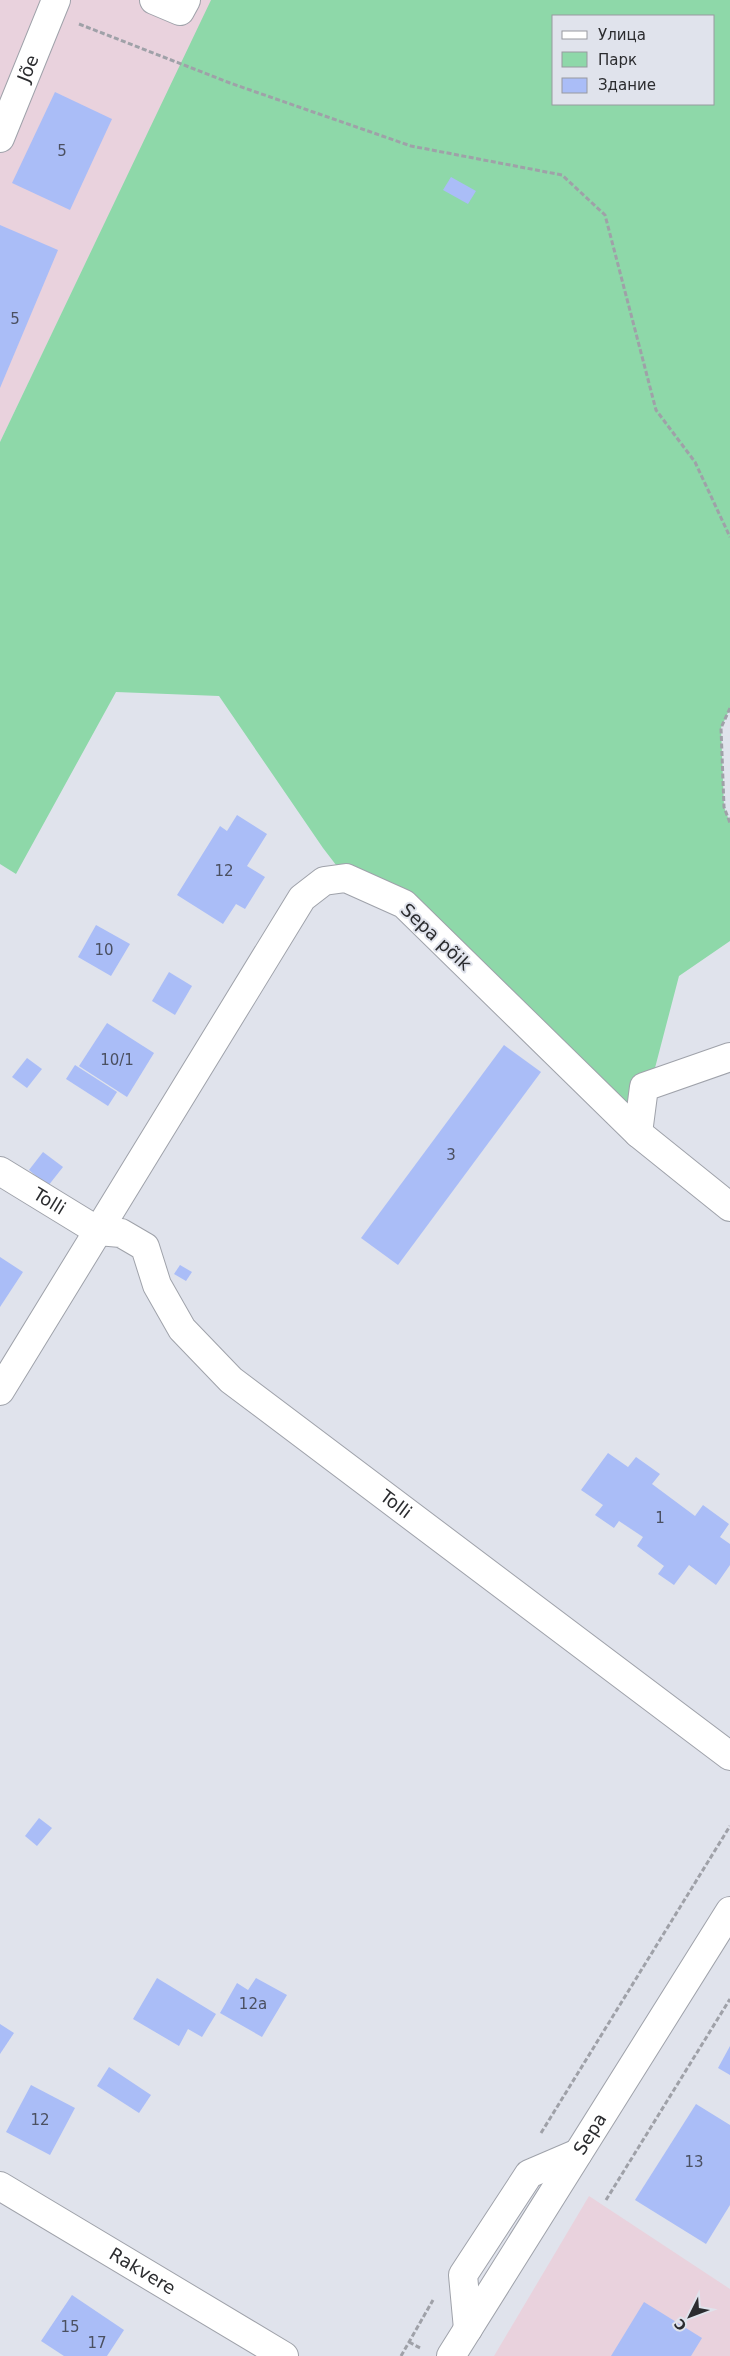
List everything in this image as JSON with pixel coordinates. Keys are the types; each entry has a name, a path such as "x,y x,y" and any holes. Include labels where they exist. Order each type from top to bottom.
{"street":[{"path":"154,0 180,11 186,0"},
{"name":"Jõe","path":"0,138 54,7"},
{"name":"Sepa põik","path":"98,1231 302,898 324,881 346,878 404,904 638,1133 730,1207"},
{"path":"638,1133 644,1087 730,1057"},
{"name":"Tolli","path":"0,1171 98,1231 121,1232 145,1247 157,1285 182,1328 231,1380 730,1756"},
{"path":"0,1391 98,1231"},
{"name":"Sepa","path":"452,2356 730,1911"},
{"name":"Rakvere","path":"0,2186 284,2356"}],"path":[{"path":"54,7 230,83 411,146 562,176 605,216 656,410 695,462 730,537"},
{"path":"730,708 721,728 724,808 730,823"},
{"path":"538,2138 730,1826"},
{"path":"606,2200 730,1999"},
{"path":"401,2356 437,2293"}],"shaded area":[{"path":"0,0 212,0 0,442"},
{"path":"589,2196 730,2289 730,2356 494,2356"}],"green space":[{"path":"211,0 730,0 730,708 721,728 724,807 730,823 730,941 679,976 638,1133 404,905 346,878 323,848 219,696 116,692 16,874 0,864 0,442"}],"building":[{"path":"55,92 112,119 70,210 12,183"},
{"path":"451,177 476,191 468,204 443,190"},
{"path":"0,225 58,250 0,388"},
{"path":"237,815 267,834 247,866 265,877 245,909 236,904 223,924 177,895 220,826 227,831"},
{"path":"96,925 130,944 111,976 78,957"},
{"path":"169,972 192,986 175,1015 152,1001"},
{"path":"107,1023 154,1053 127,1097 79,1066"},
{"path":"504,1045 541,1072 398,1265 361,1238"},
{"path":"27,1058 42,1069 27,1088 12,1077"},
{"path":"75,1065 117,1092 108,1106 66,1079"},
{"path":"43,1152 63,1167 48,1186 29,1170"},
{"path":"0,1257 23,1272 0,1307"},
{"path":"180,1265 192,1272 186,1281 174,1274"},
{"path":"608,1453 628,1467 636,1457 660,1474 652,1484 695,1516 703,1505 729,1524 720,1537 730,1544 730,1565 716,1585 689,1565 674,1585 658,1574 664,1566 637,1546 643,1537 619,1521 614,1528 595,1515 603,1505 581,1490"},
{"path":"39,1818 52,1828 37,1846 25,1836"},
{"path":"157,1978 216,2014 202,2037 188,2029 179,2046 133,2019"},
{"path":"256,1978 287,1995 262,2037 220,2013 237,1983 248,1990"},
{"path":"0,2024 14,2033 0,2054"},
{"path":"730,2046 730,2075 718,2068"},
{"path":"109,2067 151,2095 139,2113 97,2086"},
{"path":"31,2085 75,2108 50,2155 6,2132"},
{"path":"696,2104 730,2125 730,2205 706,2244 635,2200"},
{"path":"72,2295 124,2330 107,2356 64,2356 41,2341"},
{"path":"644,2302 702,2338 691,2356 611,2356"}]}
